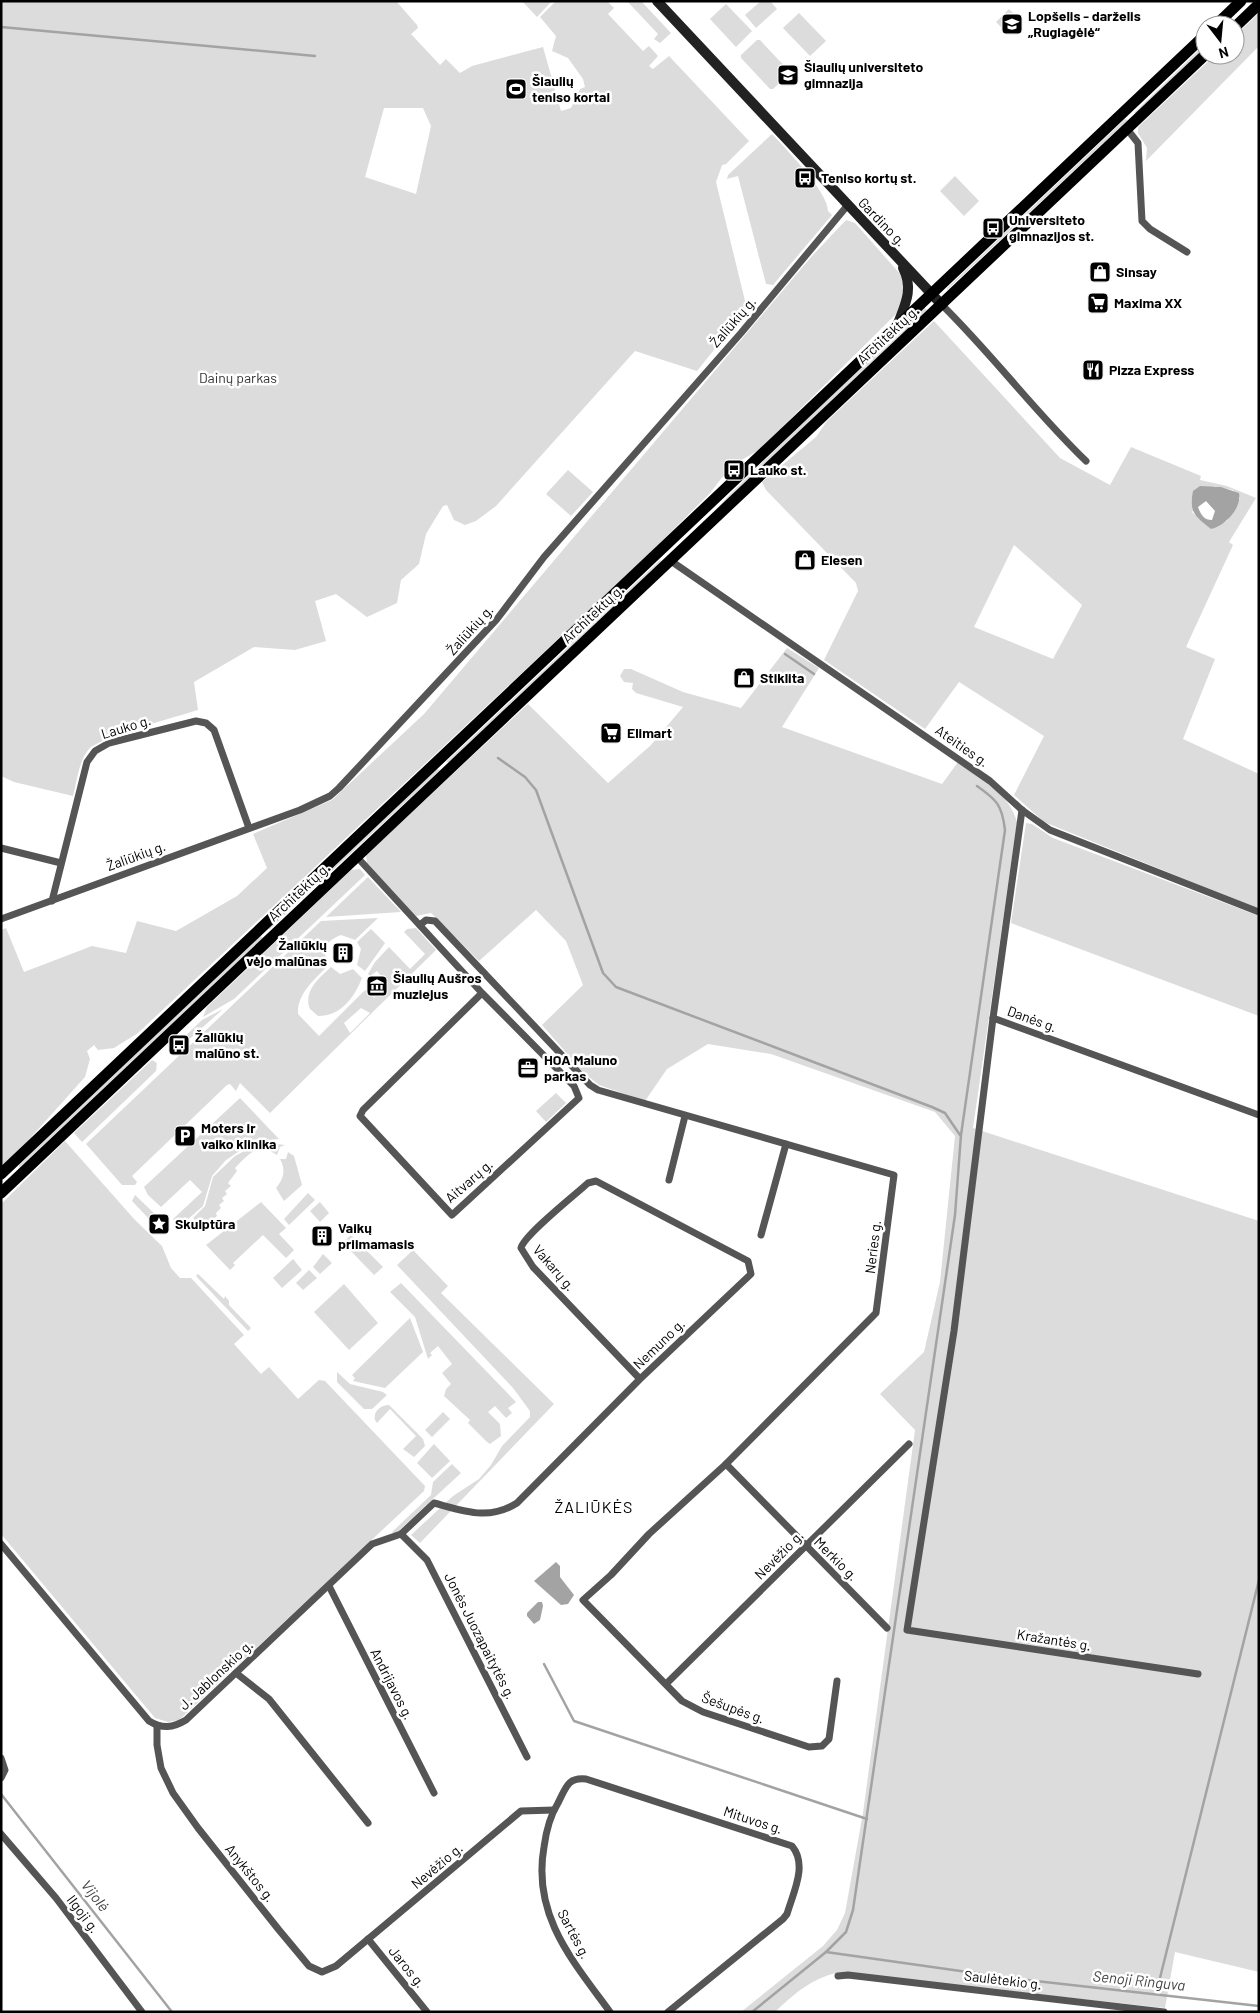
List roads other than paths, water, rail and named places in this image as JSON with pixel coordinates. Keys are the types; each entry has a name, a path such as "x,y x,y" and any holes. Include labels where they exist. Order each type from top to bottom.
{"main road":[{"name":"Gardino g.","path":"657,1 847,206 942,305"},
{"path":"1226,15 1241,1"},
{"path":"1245,17 1259,4"},
{"name":"Architektų g.","path":"5,1170 1195,45"},
{"name":"Architektų g.","path":"1,1193 1195,65"},
{"path":"1126,111 1136,121"},
{"path":"897,327 907,301 909,288 906,274 898,259"},
{"path":"660,552 671,561"},
{"path":"438,762 448,771"},
{"path":"261,929 271,939"},
{"path":"5,1170 19,1177"}],"street":[{"path":"1127,129 1138,143 1142,221 1150,229 1187,252"},
{"name":"Žaliūkių g.","path":"1,919 300,810 330,796 497,620 544,557 741,333 847,206"},
{"name":"Gardino g.","path":"942,305 1036,411 1086,461"},
{"name":"Ateities g.","path":"671,561 990,781 1022,810 1050,830 1259,912"},
{"name":"Lauko g.","path":"52,901 60,863 87,762 95,752 109,743 196,721 206,724 214,730 249,828"},
{"name":"Danės g.","path":"1022,810 993,1018 1259,1115"},
{"path":"1,848 60,863"},
{"name":"Aitvarų g.","path":"357,857 482,993 574,1086 578,1098 452,1215 360,1116 363,1110 482,993"},
{"name":"Neries g.","path":"420,925 426,920 435,921 590,1085 598,1090 894,1175 876,1314 726,1464 629,1555"},
{"name":"Kražantės g.","path":"993,1018 954,1331 907,1630 1198,1674"},
{"path":"669,1180 685,1116"},
{"path":"761,1235 786,1144"},
{"name":"Vakarų g.","path":"596,1181 588,1183 532,1233 522,1244 521,1248 533,1267 640,1379"},
{"name":"Nemuno g.","path":"401,1534 434,1502 482,1515 507,1509 517,1503 640,1379 751,1274 748,1261 596,1181"},
{"name":"Nevėžio g.","path":"666,1684 909,1444"},
{"name":"Merkio g.","path":"726,1464 887,1628"},
{"name":"J. Jablonskio g.","path":"157,1726 172,1727 186,1720 372,1544 401,1534"},
{"name":"Jonės Juozapaitytės g.","path":"401,1534 427,1560 527,1757"},
{"path":"1,1544 149,1721 157,1726"},
{"name":"Šešupės g.","path":"629,1555 611,1575 583,1600 682,1701 703,1712 809,1747 822,1746 829,1739 837,1681"},
{"name":"Andrijavos g.","path":"329,1586 434,1793"},
{"path":"236,1673 269,1699 368,1823"},
{"name":"Anykštos g.","path":"157,1726 157,1745 161,1768 173,1793 198,1828 309,1966 322,1972 336,1966 368,1939"},
{"path":"1,1758 5,1770 1,1778"},
{"name":"Sartės g.","path":"576,1778 570,1782 554,1810 541,1865 546,1908 554,1930 572,1960 610,2012"},
{"name":"Mituvos g.","path":"576,1778 586,1778 792,1846 798,1853 800,1867 787,1914 783,1919 668,2012"},
{"name":"Nevėžio g.","path":"368,1939 521,1811 554,1810"},
{"name":"Ilgoji g.","path":"1,1834 56,1898 142,2012"},
{"name":"Jaros g.","path":"368,1939 427,2012"},
{"name":"Saulėtekio g.","path":"838,1976 848,1975 1164,2012"}],"waterway":[{"path":"1,27 315,56"},
{"path":"785,654 814,674"},
{"path":"498,758 525,777 536,790 603,973 616,987 932,1107 945,1113 960,1135"},
{"path":"752,2012 826,1952 846,1932 853,1910 955,1215 961,1135 1005,830 1000,809 994,799 977,786"},
{"path":"1156,1994 1259,1580"},
{"path":"544,1664 574,1721 867,1819"},
{"name":"Vijolė","path":"1,1794 172,2012"},
{"name":"Senoji Ringuva","path":"826,1952 1010,1978"},
{"name":"Senoji Ringuva","path":"1018,1979 1259,2006"}],"place":[{"name":"Lopšelis - darželis „Rugiagėlė“","path":"1012,24"},
{"name":"Šiaulių universiteto gimnazija","path":"788,75"},
{"name":"Šiaulių teniso kortai","path":"516,89"},
{"name":"Teniso kortų st.","path":"805,178"},
{"name":"Universiteto gimnazijos st.","path":"993,228"},
{"name":"Sinsay","path":"1100,272"},
{"name":"Maxima XX","path":"1098,303"},
{"name":"Pizza Express","path":"1093,370"},
{"name":"Lauko st.","path":"734,470"},
{"name":"Elesen","path":"805,560"},
{"name":"Stiklita","path":"744,678"},
{"name":"Elimart","path":"611,733"},
{"name":"Žaliūkių vėjo malūnas","path":"343,953"},
{"name":"Šiaulių Aušros muziejus","path":"377,986"},
{"name":"Žaliūkių malūno st.","path":"179,1045"},
{"name":"HOA Maluno parkas","path":"528,1068"},
{"name":"Moters ir vaiko klinika","path":"185,1136"},
{"name":"Skulptūra","path":"159,1224"},
{"name":"Vaikų priimamasis","path":"322,1236"}],"district":[{"name":"ŽALIŪKĖS","path":"594,1507"}],"park label":[{"name":"Dainų parkas","path":"238,378"}]}
